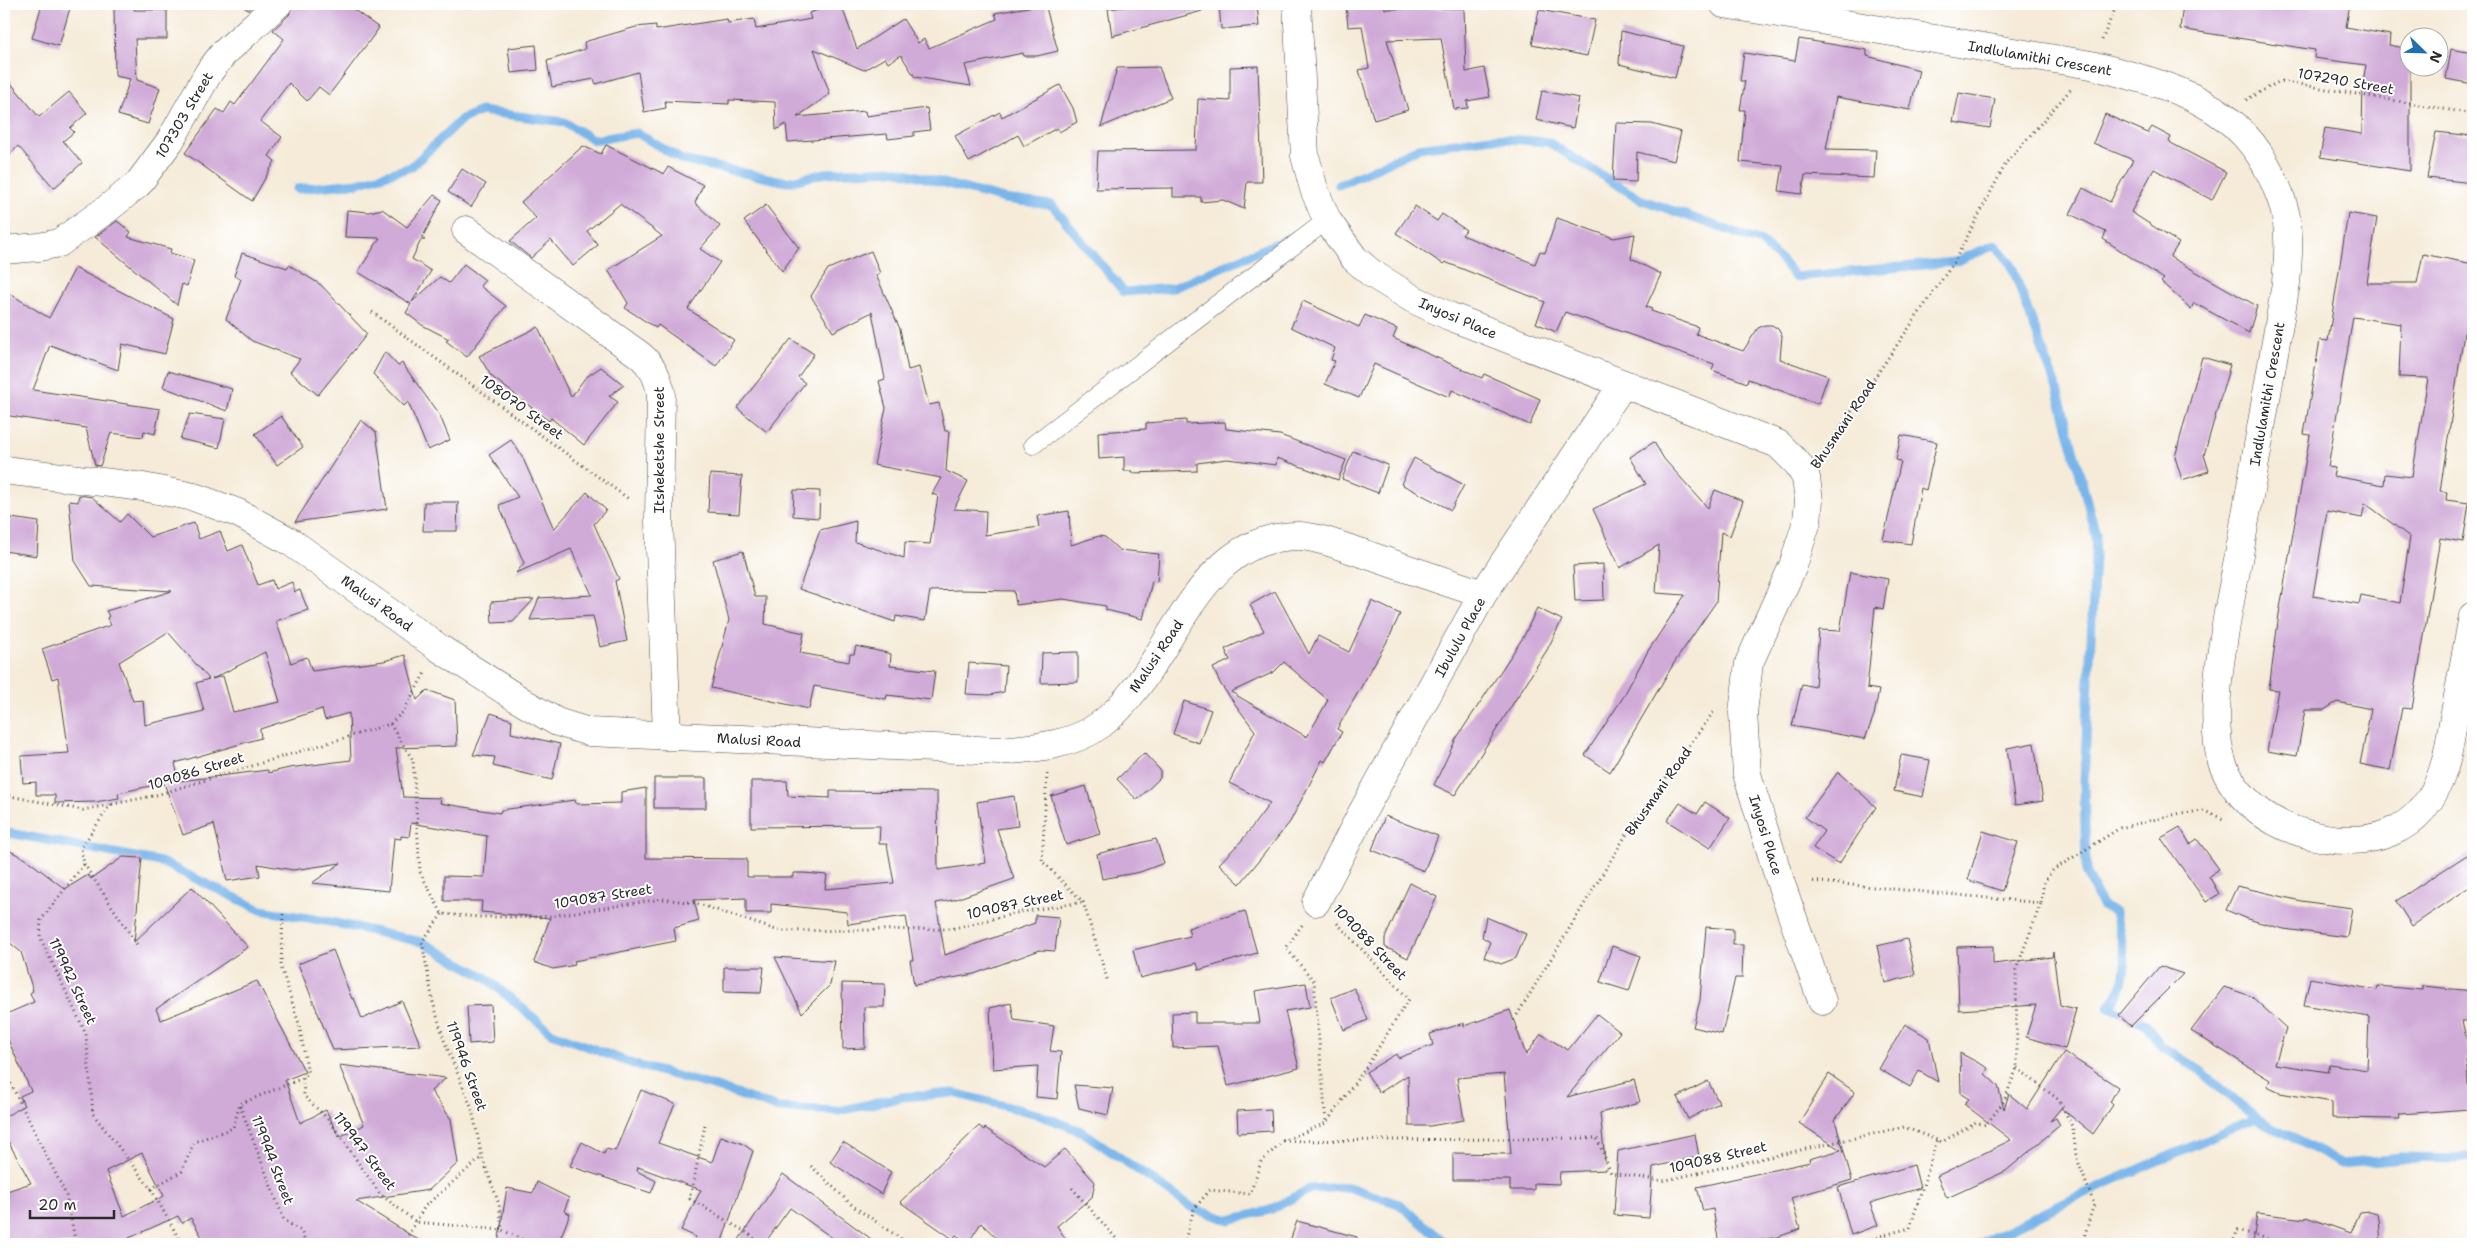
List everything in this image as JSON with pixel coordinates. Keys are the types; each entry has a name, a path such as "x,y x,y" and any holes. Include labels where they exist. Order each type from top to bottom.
{"street":[{"name":"107303 Street","path":"4,250 59,243 138,184 170,141 209,72 224,54 278,4"},
{"name":"Inyosi Place","path":"1298,4 1305,156 1314,189 1327,220 1360,263 1371,273 1412,298 1449,316 1778,444 1798,464 1806,478"},
{"name":"Indlulamithi Crescent","path":"1724,4 2091,65 2148,80 2188,94 2222,113 2263,156 2280,194 2288,236 2286,283 2223,647 2216,721 2222,761 2236,789 2250,803 2274,821 2302,833 2348,842 2387,835 2403,826 2421,811 2434,793 2444,767 2473,616"},
{"name":"Itsheketshe Street","path":"466,230 653,366 661,392 659,521 667,736"},
{"name":"Ibululu Place","path":"1316,902 1483,594 1623,384"},
{"name":"Malusi Road","path":"4,470 143,487 194,497 238,513 291,542 439,648 558,722 589,732 999,751 1043,747 1068,740 1100,726 1130,696 1198,593 1224,564 1248,546 1273,538 1302,536 1330,543 1483,594"},
{"name":"Bhusmani Road","path":"1749,663 1793,566 1807,522 1809,501 1806,478"},
{"name":"Inyosi Place","path":"1749,663 1743,713 1747,774 1779,878 1822,1001"}],"lane":[{"path":"1033,445 1327,220"}],"path":[{"name":"Bhusmani Road","path":"1806,478 1954,262 2006,163 2091,65 2117,4"},
{"name":"107290 Street","path":"2222,113 2280,82 2473,114"},
{"name":"108070 Street","path":"372,312 659,521"},
{"path":"439,648 403,712 390,724 413,760 420,872 442,914"},
{"name":"Bhusmani Road","path":"1517,1014 1631,827 1716,710"},
{"name":"109086 Street","path":"4,795 83,810 153,796 390,724"},
{"name":"109087 Street","path":"1043,747 1048,759 1042,861 1083,902 1108,982"},
{"path":"1863,1244 1880,1236 1910,1228 1937,1140 1942,1142 1976,1122 1986,1125 2004,1101 2016,1068 2016,970 2041,903 2044,882 2053,870 2108,838 2120,828 2180,814 2204,811 2232,823 2250,803"},
{"path":"111,804 81,848 84,864 138,946"},
{"name":"119942 Street","path":"84,864 41,920 40,937 86,1034 93,1114 152,1189 182,1244"},
{"path":"1779,878 2041,903"},
{"name":"109087 Street","path":"442,914 480,917 543,917 662,899 696,904 779,931 951,929 1021,912 1083,902"},
{"name":"109088 Street","path":"1316,902 1409,999 1367,1066 1326,1123 1314,981 1286,948 1316,902"},
{"name":"119947 Street","path":"283,914 281,967 299,1024 308,1073 303,1078 304,1096 329,1120 380,1194 416,1222"},
{"name":"119946 Street","path":"442,914 422,942 433,1002 444,1040 472,1109 482,1157 499,1204 502,1230"},
{"path":"2016,1068 2059,1100 2073,1128 2076,1156 2094,1204 2082,1244"},
{"path":"4,1070 66,1195 76,1244"},
{"path":"152,1189 182,1171 194,1142 233,1128 240,1104 303,1078"},
{"name":"119944 Street","path":"240,1104 284,1220 301,1231 306,1244"},
{"path":"1184,1244 1194,1209 1210,1190 1250,1194 1261,1162 1283,1141 1326,1123"},
{"path":"705,1125 690,1199 749,1234 760,1244"},
{"name":"109088 Street","path":"1283,1141 1597,1138 1611,1173 1662,1181 1904,1127 1937,1140"},
{"path":"403,1244 425,1206 482,1157"},
{"path":"811,1166 853,1206 909,1244"},
{"path":"1072,1188 1118,1243"},
{"path":"416,1222 502,1230 532,1244"},
{"path":"2232,1244 2238,1230 2284,1244"}],"building":[{"path":"42,4 57,4 70,8 59,46 32,38"},
{"path":"114,4 134,4 134,10 167,10 167,39 135,39 137,80 160,88 148,124 118,115 130,79 115,76"},
{"path":"240,4 255,4 248,10"},
{"path":"293,4 346,4 379,28 329,95 319,87 307,101 289,83 260,121 282,137 269,156 275,161 252,201 185,153 217,109 224,113 231,102 235,105 284,39 273,30 289,15"},
{"path":"841,4 857,49 903,19 918,43 924,39 929,48 997,19 995,13 1045,4 1058,51 1037,56 1024,56 1023,53 965,65 971,86 915,77 901,55 888,63 885,58 864,70 814,49 830,94 797,117 865,111 866,116 927,108 930,130 914,132 914,136 888,139 887,134 788,142 786,124 776,130 775,102 729,100 729,104 665,101 666,108 644,112 638,72 596,84 594,79 552,87 547,61 585,49 584,42 636,27 656,25 656,30 727,19 728,23 754,19 756,29 811,19 809,13"},
{"path":"1146,4 1201,4 1202,11 1112,36 1108,9"},
{"path":"1219,4 1257,4 1259,26 1221,29"},
{"path":"1346,4 1384,4 1385,9 1464,8 1466,72 1484,68 1490,97 1467,101 1468,108 1454,109 1441,38 1387,40 1408,110 1374,120 1359,70 1369,68 1362,26 1348,27"},
{"path":"2183,4 2350,4 2346,27 2390,35 2389,45 2400,47 2400,78 2410,78 2410,171 2320,157 2325,128 2362,134 2363,81 2366,65 2314,58 2315,50 2180,29"},
{"path":"1539,10 1595,20 1587,56 1532,45"},
{"path":"1621,31 1683,46 1675,78 1619,64"},
{"path":"1799,39 1867,50 1867,56 1919,70 1910,110 1836,97 1826,149 1876,150 1874,178 1805,175 1802,194 1779,191 1783,166 1740,162 1745,110 1740,110 1745,81 1740,81 1744,53 1795,61"},
{"path":"536,45 538,70 511,73 508,48"},
{"path":"2451,49 2473,53 2473,84 2446,79 2450,78"},
{"path":"1258,66 1262,182 1247,182 1244,209 1223,200 1201,202 1201,197 1173,197 1173,188 1096,189 1098,151 1196,150 1198,99 1230,101 1230,67"},
{"path":"1159,67 1171,98 1101,127 1117,68"},
{"path":"4,75 39,117 69,92 87,113 70,128 74,132 63,141 82,163 54,188 18,146 4,162"},
{"path":"1060,85 1073,108 1077,122 1059,132 1057,128 1024,146 1018,135 969,162 955,136 1000,112 1002,117"},
{"path":"1542,91 1579,98 1573,128 1536,120"},
{"path":"1959,93 1995,99 1990,128 1953,122"},
{"path":"2105,114 2148,133 2152,127 2171,137 2169,142 2226,172 2212,200 2154,169 2131,212 2179,243 2170,257 2257,306 2249,333 2194,303 2191,309 2161,282 2164,279 2103,239 2106,232 2070,214 2083,188 2110,202 2133,160 2093,143"},
{"path":"1616,123 1652,124 1681,132 1674,161 1637,152 1636,182 1613,181"},
{"path":"2436,132 2473,136 2473,183 2427,178"},
{"path":"606,145 664,174 668,167 703,185 695,203 720,226 700,249 720,262 688,309 734,340 716,366 658,325 656,328 625,308 628,303 608,270 662,236 620,204 587,231 598,245 573,266 551,240 531,258 510,241 536,218 521,202 583,146 601,154"},
{"path":"462,169 486,184 471,207 448,192"},
{"path":"434,195 442,200 422,238 425,240 421,240 412,259 431,271 412,302 440,277 449,283 464,264 485,280 480,286 506,306 467,357 446,341 449,339 422,325 406,313 411,304 358,272 380,238 345,237 347,210 369,212 382,209 407,227"},
{"path":"766,205 799,248 782,271 744,221"},
{"path":"1415,206 1437,221 1442,214 1466,230 1462,235 1535,264 1540,251 1545,253 1557,218 1614,238 1635,234 1631,259 1661,274 1646,307 1652,309 1651,311 1698,327 1696,334 1743,351 1758,328 1772,325 1778,329 1782,336 1780,359 1828,376 1818,404 1748,379 1747,383 1712,370 1714,364 1565,312 1556,332 1536,323 1545,302 1445,262 1443,264 1396,233"},
{"path":"2348,213 2377,218 2367,283 2417,283 2423,254 2473,264 2473,334 2464,333 2440,491 2447,492 2446,500 2469,503 2463,542 2440,538 2412,709 2402,708 2390,770 2360,764 2371,709 2337,702 2324,710 2305,710 2297,756 2267,751 2278,690 2269,689 2279,614 2310,435 2304,434 2320,340 2328,341","holes":["2353,317 2401,324 2399,377 2428,378 2412,477 2385,474 2384,485 2333,476 2335,468 2328,467","2365,503 2410,537 2400,603 2361,595 2359,604 2313,596 2327,511 2362,518"]},
{"path":"117,221 131,232 128,237 171,249 170,253 194,260 187,286 182,284 177,305 95,237"},
{"path":"871,251 880,273 876,275 900,329 908,370 919,367 929,405 939,403 945,431 949,431 946,471 968,481 954,509 986,511 985,535 1039,527 1037,516 1069,511 1071,545 1099,536 1105,537 1119,550 1159,554 1157,582 1152,581 1143,619 1106,610 1106,606 1063,599 1016,605 1014,591 959,590 930,591 925,621 896,616 895,622 799,589 820,530 856,521 855,542 904,558 905,542 930,544 938,496 932,494 941,478 874,465 886,408 879,381 885,379 872,312 833,332 811,296 828,269"},
{"path":"242,253 287,268 289,265 321,285 367,334 318,395 290,372 300,359 252,341 226,319 241,279 234,276"},
{"path":"75,268 174,319 165,354 122,344 118,370 50,345 33,390 160,409 155,434 144,431 143,437 111,433 100,466 95,465 86,428 4,415 4,290 49,318"},
{"path":"1303,301 1359,327 1365,315 1397,329 1393,338 1482,378 1484,374 1540,399 1530,425 1452,390 1449,397 1374,364 1359,398 1325,384 1335,361 1331,360 1335,348 1291,327"},
{"path":"538,327 571,397 585,378 601,367 624,385 609,396 618,402 584,445 551,418 549,421 491,376 479,356"},
{"path":"791,339 814,354 798,377 805,383 767,432 737,408"},
{"path":"385,352 398,366 402,363 440,416 450,440 428,450 408,402 404,406 373,374"},
{"path":"2202,357 2230,365 2204,455 2209,471 2182,480 2175,457"},
{"path":"168,371 232,389 227,411 163,387"},
{"path":"190,414 225,419 219,448 180,439"},
{"path":"281,416 303,447 277,465 255,434"},
{"path":"361,420 376,432 387,509 295,522"},
{"path":"1186,420 1186,424 1225,422 1226,429 1280,435 1346,460 1338,480 1277,458 1276,465 1227,459 1197,463 1197,471 1132,473 1133,471 1124,471 1124,457 1099,459 1098,432 1146,429 1146,423"},
{"path":"1901,435 1937,442 1926,490 1921,488 1911,544 1883,540 1901,461 1896,460"},
{"path":"511,440 522,456 554,529 587,492 606,510 594,524 619,579 615,581 627,641 600,647 593,616 530,620 539,598 592,595 571,549 516,573 524,563 499,505 518,497 489,455"},
{"path":"1654,442 1664,459 1708,508 1715,490 1743,501 1730,536 1721,532 1716,602 1674,663 1610,772 1585,755 1622,699 1648,651 1685,595 1656,593 1659,545 1620,568 1593,509 1646,484 1630,457"},
{"path":"1353,451 1388,465 1378,493 1342,479"},
{"path":"1414,458 1464,485 1451,510 1401,484"},
{"path":"710,474 742,476 739,514 708,512"},
{"path":"794,490 820,491 819,518 793,516"},
{"path":"79,495 92,497 120,522 127,514 150,537 194,523 199,539 220,531 228,551 242,545 258,585 272,580 275,589 292,582 295,592 300,590 308,610 276,621 291,663 307,657 312,671 384,661 405,655 417,700 427,690 455,700 457,746 396,748 403,797 441,798 440,803 500,813 501,810 575,800 576,804 621,803 621,792 646,788 646,858 747,859 747,877 793,877 793,873 827,875 825,889 894,883 887,844 879,844 880,826 751,827 751,781 787,781 788,796 830,798 830,791 937,792 938,870 986,863 977,802 1014,796 1018,826 997,829 1014,879 953,900 936,903 945,955 1035,923 1035,915 1059,917 1055,951 1040,950 974,974 914,985 910,960 913,960 906,916 848,924 847,912 771,904 771,913 746,913 746,898 694,900 699,921 674,928 676,941 574,961 575,965 553,969 534,962 550,918 481,912 482,901 444,901 444,876 484,877 487,836 411,823 409,837 401,836 401,839 394,838 389,891 312,883 341,863 293,870 258,864 260,876 227,881 214,824 183,835 164,783 118,793 119,798 95,802 55,803 55,795 36,795 36,782 23,783 21,756 69,753 58,677 52,679 42,649 111,625 106,611 172,591 91,586 75,561 69,501 78,502","holes":["168,632 209,679 196,683 204,711 145,725 143,700 133,701 119,662","265,652 280,702 233,712 223,676 212,679","322,709 325,720 349,713 351,760 289,768 268,773 268,770 172,782 179,781 175,763 261,738 260,729"]},
{"path":"424,502 458,502 457,531 423,531"},
{"path":"4,517 39,522 37,556 4,551"},
{"path":"743,551 755,597 766,597 765,624 804,633 800,653 849,662 850,654 854,654 856,646 891,654 890,666 935,671 931,700 887,695 886,699 814,686 809,709 711,688 729,620 713,560"},
{"path":"1603,564 1604,600 1575,601 1573,566"},
{"path":"1850,572 1888,579 1883,609 1875,607 1867,688 1879,690 1874,715 1865,739 1792,726 1802,684 1815,687 1819,630 1840,631"},
{"path":"1275,591 1309,654 1318,636 1349,652 1372,601 1400,614 1389,638 1337,729 1342,732 1325,762 1322,760 1290,822 1240,884 1219,864 1243,839 1270,803 1229,783 1255,731 1221,685 1213,668 1230,660 1225,649 1264,631 1250,605","holes":["1284,662 1328,700 1307,737 1231,692 1274,672"]},
{"path":"534,599 513,622 492,623 491,602"},
{"path":"1537,608 1562,620 1547,650 1455,795 1434,785 1456,739 1524,636"},
{"path":"1078,652 1078,682 1041,683 1042,653"},
{"path":"969,663 1006,666 1004,692 989,695 966,694"},
{"path":"1184,701 1211,710 1199,743 1173,734"},
{"path":"491,713 512,720 511,733 560,744 552,780 493,766 495,757 473,755"},
{"path":"2034,743 2043,801 2015,805 2007,748"},
{"path":"1144,753 1160,770 1160,778 1137,800 1117,779"},
{"path":"1901,755 1930,760 1923,797 1894,791"},
{"path":"1838,772 1876,807 1839,864 1813,848 1824,831 1805,817"},
{"path":"654,778 706,778 706,808 654,808"},
{"path":"1086,786 1100,834 1066,845 1051,796"},
{"path":"1705,802 1730,818 1710,848 1667,821 1680,803 1697,814"},
{"path":"1385,816 1438,836 1424,871 1372,850"},
{"path":"2180,827 2190,844 2197,839 2219,869 2209,876 2219,894 2206,902 2161,838"},
{"path":"1983,831 2018,842 2002,891 1968,880"},
{"path":"1156,839 1164,863 1140,872 1102,879 1097,854"},
{"path":"4,848 26,859 65,889 88,875 91,879 123,857 142,858 134,942 192,887 248,947 156,1009 161,1020 257,981 305,1072 285,1080 300,1123 326,1110 339,1137 364,1125 339,1065 446,1078 431,1091 451,1119 458,1163 429,1190 356,1201 425,1244 206,1244 191,1218 182,1223 178,1216 129,1238 132,1244 4,1244 4,1192 31,1183 4,1134 4,1117 24,1106 20,1096 31,1091 4,1031 4,1015 34,1002 30,993 33,991 21,952 4,938","holes":["142,1153 164,1196 124,1216 106,1171"]},
{"path":"2473,851 2473,885 2412,926 2396,901"},
{"path":"1410,883 1437,897 1408,958 1385,947 1385,938"},
{"path":"2237,886 2301,901 2352,908 2347,937 2284,929 2247,919 2226,910"},
{"path":"1245,911 1257,953 1199,970 1197,963 1140,978 1133,950 1190,936 1188,928"},
{"path":"1486,917 1526,934 1516,958 1501,964 1484,957 1490,942 1482,937"},
{"path":"1706,927 1733,929 1733,945 1743,945 1742,978 1735,978 1722,1034 1693,1027 1700,1000"},
{"path":"1907,939 1915,975 1885,983 1877,946"},
{"path":"1612,946 1641,956 1629,991 1600,982"},
{"path":"1993,946 1993,964 2052,957 2053,952 2060,1005 2076,1009 2065,1049 2026,1037 2036,1005 1959,1010 1957,947"},
{"path":"333,950 362,1019 402,1001 421,1046 333,1050 298,964"},
{"path":"775,957 835,961 830,985 802,1013"},
{"path":"2160,966 2183,974 2131,1026 2119,1015"},
{"path":"724,967 764,967 761,993 724,992"},
{"path":"2310,978 2377,990 2378,986 2423,990 2423,986 2473,991 2473,1021 2462,1021 2471,1058 2466,1059 2470,1109 2400,1114 2399,1119 2332,1118 2332,1102 2280,1093 2267,1087 2270,1080 2191,1031 2224,987 2251,996 2286,1028 2275,1064 2328,1072 2330,1064 2367,1070 2369,1017 2304,1005"},
{"path":"842,983 885,984 884,1007 864,1007 865,1048 843,1049"},
{"path":"1306,983 1310,1007 1285,1011 1299,1068 1228,1086 1218,1046 1173,1048 1172,1013 1195,1012 1195,1023 1260,1023 1255,991"},
{"path":"1354,988 1368,1020 1344,1030 1331,998"},
{"path":"1011,1003 1014,1020 1054,1026 1050,1051 1061,1052 1057,1099 1036,1097 1038,1066 993,1069 990,1008"},
{"path":"491,1005 493,1042 469,1044 467,1006"},
{"path":"1510,1010 1526,1055 1541,1034 1568,1050 1597,1014 1620,1032 1567,1097 1634,1080 1640,1102 1600,1113 1606,1170 1560,1172 1559,1184 1534,1183 1534,1190 1510,1190 1510,1180 1453,1180 1453,1153 1511,1154 1504,1074 1457,1078 1464,1120 1430,1126 1409,1126 1408,1075 1379,1093 1366,1072 1396,1054 1398,1058 1433,1045 1430,1034 1464,1023 1464,1026"},
{"path":"1905,1024 1929,1038 1938,1082 1919,1071 1910,1087 1879,1069"},
{"path":"2064,1052 2118,1087 2110,1102 2113,1105 2093,1134 2061,1108 2050,1121 2056,1118 2060,1125 2006,1171 1947,1198 1937,1176 2011,1140 1964,1104 1969,1099 1961,1094 1960,1053 1988,1068 1985,1074 1998,1086 2004,1109 2009,1094 2027,1109"},
{"path":"1829,1074 1855,1092 1835,1120 1852,1180 1791,1198 1800,1229 1778,1237 1738,1244 1719,1244 1713,1209 1703,1211 1697,1187 1810,1162 1809,1159 1841,1150 1799,1123"},
{"path":"1708,1081 1719,1103 1688,1119 1677,1097"},
{"path":"1074,1085 1113,1088 1108,1115 1079,1108"},
{"path":"641,1090 675,1104 658,1143 712,1162 721,1136 743,1144 753,1151 721,1244 694,1244 696,1237 681,1230 701,1190 638,1167 637,1171 656,1181 651,1193 570,1166 582,1142 604,1154 606,1149 615,1151"},
{"path":"1271,1109 1272,1131 1238,1133 1237,1111"},
{"path":"979,1126 984,1130 985,1128 1044,1167 1065,1149 1095,1182 1092,1197 1057,1226 1069,1244 1003,1244 981,1223 968,1243 956,1235 953,1239 900,1202"},
{"path":"1695,1134 1699,1157 1653,1167 1649,1218 1614,1215 1618,1151"},
{"path":"843,1142 891,1172 881,1194 830,1162"},
{"path":"1914,1165 1920,1188 1870,1203 1878,1225 1851,1235 1838,1187"},
{"path":"783,1174 878,1244 841,1244 790,1208 764,1244 736,1244"},
{"path":"537,1182 569,1198 564,1211 570,1214 558,1244 498,1244 507,1188 533,1193"},
{"path":"2370,1211 2376,1213 2379,1219 2381,1244 2253,1244 2257,1213 2305,1219 2306,1217 2351,1233 2360,1212"},
{"path":"1297,1221 1357,1237 1356,1244 1289,1244"}],"waterway":[{"path":"297,189 358,183 411,167 462,119 481,111 564,122 594,140 637,133 682,160 787,182 826,173 895,170 1004,199 1052,205 1124,292 1173,288 1296,235"},
{"path":"1339,185 1419,148 1492,138 1548,142 1640,199 1761,242 1782,261 1795,277 1954,262 1995,245 2011,264 2058,392 2096,535 2084,782 2086,871 2102,906 2115,912 2125,961 2122,984 2109,1007 2146,1024 2161,1046 2201,1071 2256,1118 2342,1164 2401,1158 2455,1159 2473,1157"},
{"path":"4,832 161,862 261,910 331,922 422,942 485,977 552,1033 633,1064 713,1086 778,1108 839,1111 902,1097 954,1093 1037,1114 1083,1132 1194,1209 1229,1220 1270,1210 1310,1189 1348,1187 1399,1204 1447,1244"},
{"path":"1979,1244 2089,1191 2256,1118"}]}
